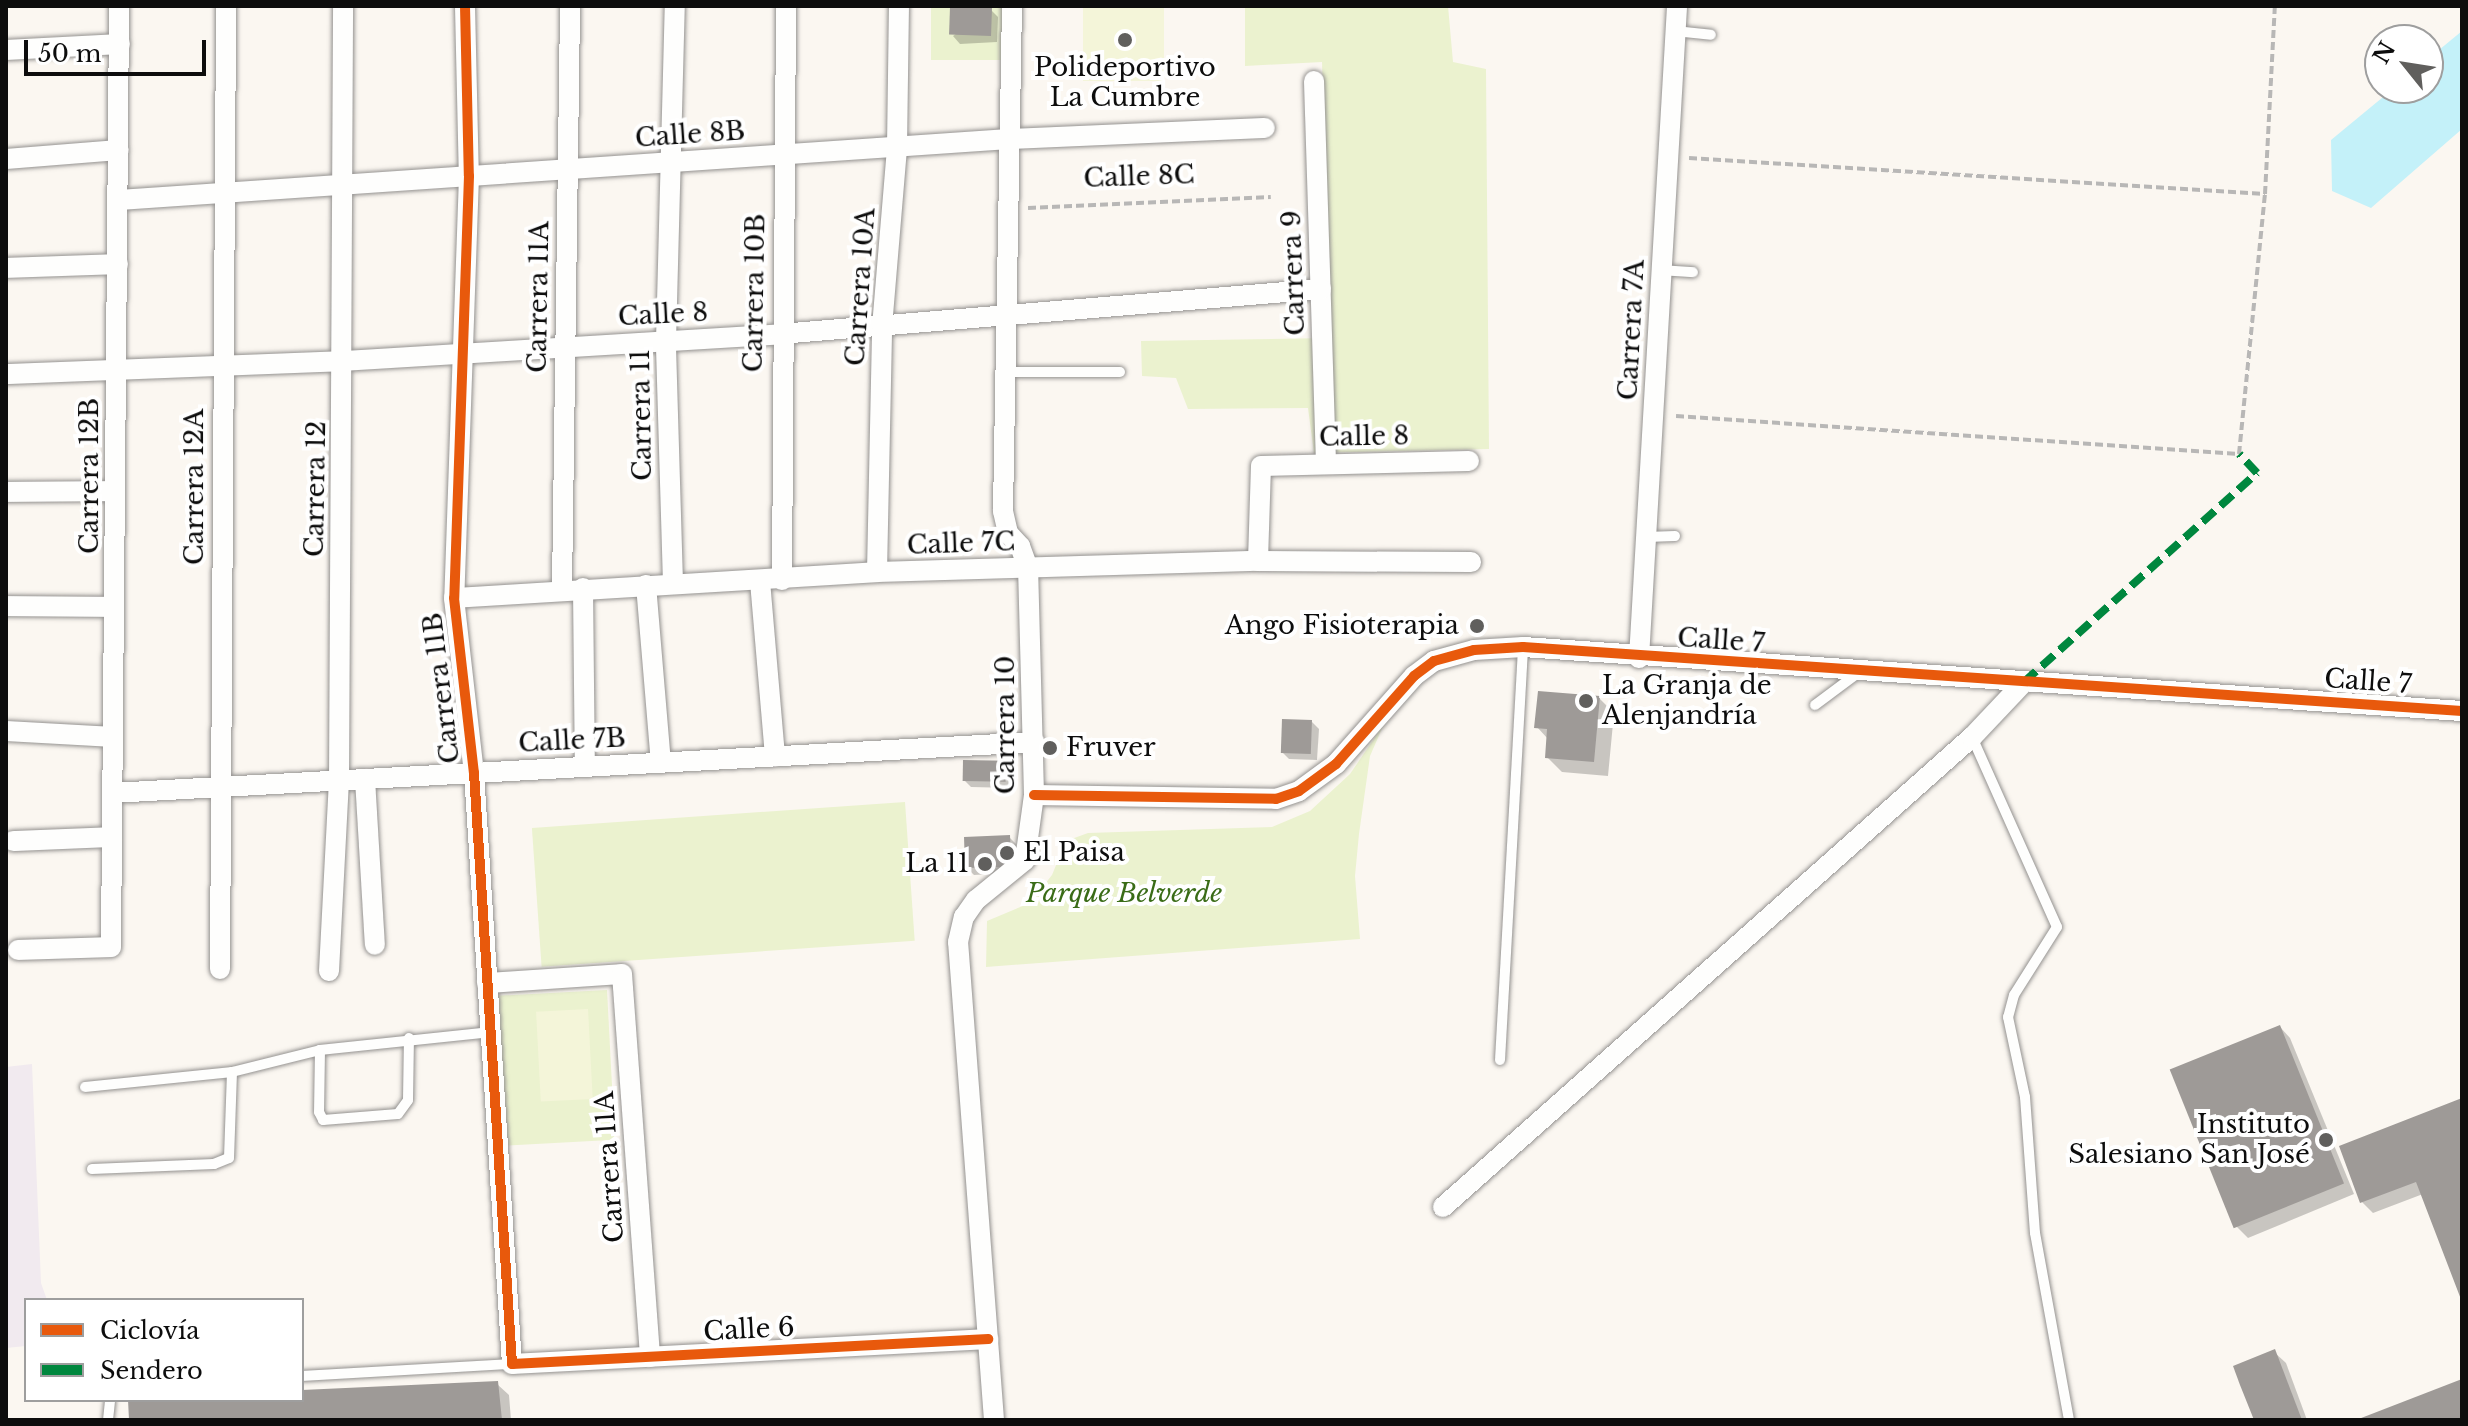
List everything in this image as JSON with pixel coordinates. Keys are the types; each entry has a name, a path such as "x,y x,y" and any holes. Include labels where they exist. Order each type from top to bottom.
{"street":[{"name":"Carrera 12B","path":"18,950 111,947 119,6"},
{"name":"Carrera 12A","path":"220,969 222,193 226,6"},
{"name":"Carrera 12","path":"329,971 339,782 343,361 339,187 343,6"},
{"name":"Carrera 11B","path":"465,6 469,176 454,598 474,773 512,1364"},
{"name":"Carrera 11A","path":"570,6 563,347 572,588 585,767"},
{"name":"Carrera 11","path":"673,583 666,341 675,6"},
{"name":"Carrera 10B","path":"782,580 780,334 786,6"},
{"name":"Carrera 10A","path":"877,572 882,327 897,147 899,6"},
{"name":"Carrera 10","path":"994,1420 958,942 964,917 976,900 1025,860 1034,795 1035,742 1028,568 1020,546 1008,533 1003,511 1004,317 1010,208 1012,6"},
{"name":"Carrera 7A","path":"1639,658 1677,6"},
{"path":"6,50 120,44"},
{"name":"Carrera 9","path":"1314,81 1326,464"},
{"name":"Calle 8B","path":"119,200 1009,139 1265,128"},
{"path":"6,159 119,150"},
{"path":"6,268 118,264"},
{"name":"Calle 8","path":"6,374 343,361 780,334 1321,289"},
{"name":"Calle 8","path":"1258,561 1261,466 1469,461"},
{"path":"6,492 115,491"},
{"name":"Calle 7C","path":"454,598 572,588 782,580 877,572 1258,561 1471,562"},
{"path":"760,581 775,756"},
{"path":"646,585 661,762"},
{"path":"6,606 114,607"},
{"name":"Calle 7","path":"1034,795 1276,799 1299,791 1336,764 1395,694 1434,661 1474,650 1523,647 1639,658 2462,711"},
{"path":"1443,1207 1972,737 2024,682"},
{"path":"7,731 113,737"},
{"name":"Calle 7B","path":"112,793 1035,742"},
{"path":"365,779 375,945"},
{"path":"13,841 112,837"},
{"name":"Carrera 11A","path":"487,983 622,974 650,1357"},
{"name":"Calle 6","path":"512,1364 988,1339"}],"lane":[{"path":"1675,31 1711,35"},
{"path":"1661,270 1693,272"},
{"path":"1004,372 1120,372"},
{"path":"1646,537 1675,536"},
{"path":"1500,1060 1523,647"},
{"path":"1815,705 1859,672"},
{"path":"1972,737 2057,927 2014,995 2008,1017 2025,1097 2035,1233 2069,1420"},
{"path":"85,1087 232,1072 320,1050 409,1038 491,1032"},
{"path":"320,1050 319,1112 323,1120 398,1114 408,1100 409,1038"},
{"path":"92,1169 214,1164 229,1158 232,1072"},
{"name":"Calle 6","path":"304,1376 512,1364"}],"path":[{"path":"1653,414 2239,454 2265,194 2275,6"},
{"path":"1668,157 2265,194"}],"shaded area":[{"path":"32,1064 41,1283 46,1298 24,1298 24,1346 6,1348 6,1067"}],"green space":[{"path":"931,6 1012,6 1012,60 931,60"},
{"name":"Polideportivo La Cumbre","path":"1083,6 1164,6 1164,81 1083,81"},
{"path":"1245,6 1448,6 1453,62 1486,69 1489,449 1314,453 1308,408 1188,409 1176,378 1142,376 1141,341 1330,338 1322,62 1245,66"},
{"name":"Parque Belverde","path":"1384,724 1370,756 1359,834 1355,876 1360,939 986,967 987,921 1030,903 1052,875 1066,841 1088,833 1272,827 1310,811 1350,774"},
{"path":"905,802 915,941 542,967 532,828"},
{"path":"607,990 615,1140 505,1146 497,996"},
{"path":"588,1009 593,1099 541,1102 536,1012"}],"water":[{"path":"2462,31 2462,129 2371,208 2332,191 2331,140 2375,104 2444,104 2444,46"}],"building":[{"path":"950,7 992,8 991,36 949,35"},
{"path":"1538,691 1600,696 1594,762 1545,758 1547,729 1534,728"},
{"path":"1282,719 1312,720 1311,754 1281,753"},
{"path":"963,760 1006,761 1006,782 963,781"},
{"path":"1010,835 1011,858 1001,867 965,868 964,837"},
{"path":"2280,1025 2344,1184 2234,1228 2170,1070"},
{"path":"2462,1098 2462,1302 2416,1182 2360,1203 2339,1146"},
{"path":"2275,1349 2302,1420 2254,1420 2240,1385 2233,1366"},
{"path":"2462,1379 2462,1420 2356,1420"},
{"path":"498,1381 502,1420 129,1420 128,1402 304,1402 304,1390"}],"marked path":[{"path":"2024,682 2257,473 2239,454"}],"cycle path":[{"path":"465,6 469,176 454,598 474,773 512,1364 988,1339"},
{"path":"1034,795 1276,799 1299,791 1336,764 1414,676 1434,661 1474,650 1523,647 2462,711"}],"place":[{"name":"Polideportivo La Cumbre","path":"1125,40"},
{"name":"Ango Fisioterapia","path":"1477,626"},
{"name":"La Granja de Alenjandría","path":"1586,701"},
{"name":"Fruver","path":"1050,748"},
{"name":"El Paisa","path":"1007,853"},
{"name":"La 11","path":"985,864"},
{"name":"Instituto Salesiano San José","path":"2326,1140"}]}
